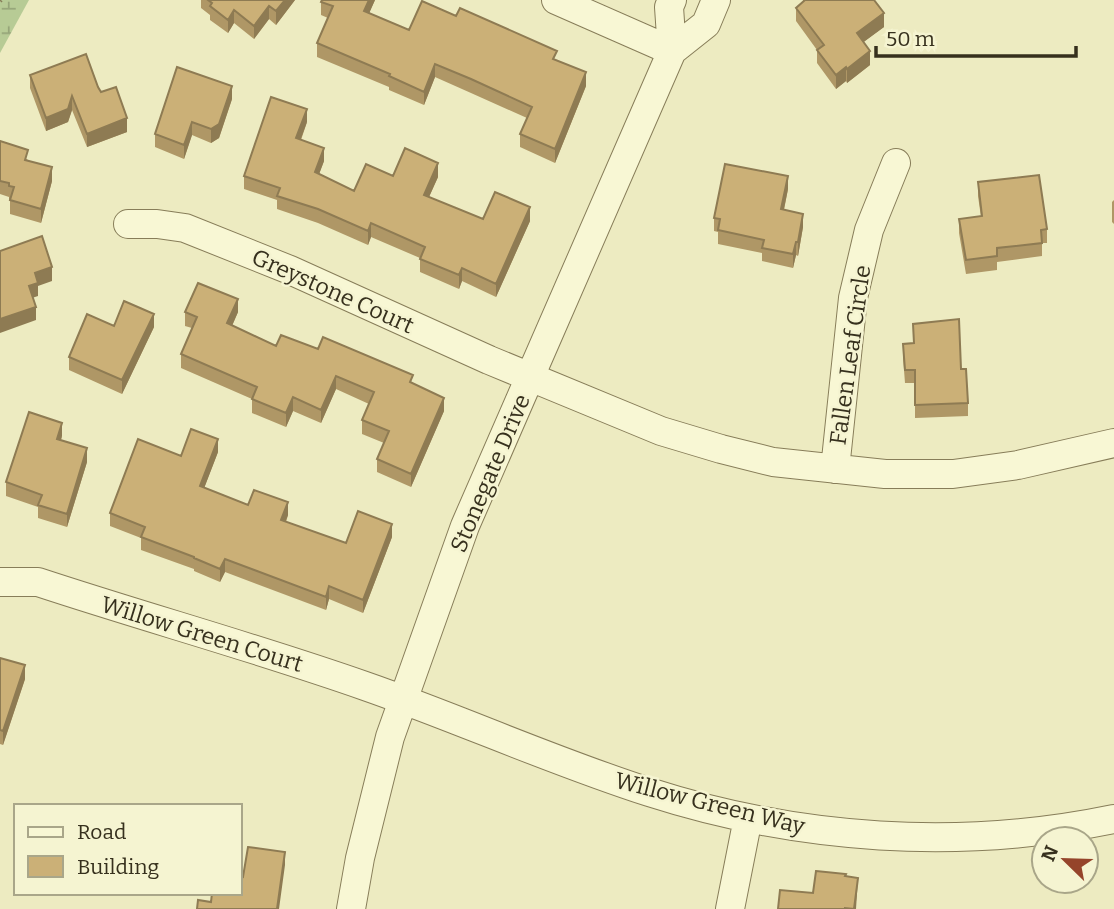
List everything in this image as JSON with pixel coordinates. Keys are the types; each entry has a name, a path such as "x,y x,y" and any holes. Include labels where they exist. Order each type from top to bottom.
{"street":[{"path":"556,0 672,51"},
{"name":"Stonegate Drive","path":"351,909 376,789 402,700 465,526 672,51 669,7 672,0"},
{"name":"Stonegate Drive","path":"672,51 706,24 716,0"},
{"name":"Fallen Leaf Circle","path":"835,469 853,298 869,230 896,163"},
{"name":"Greystone Court","path":"128,224 185,228 290,270 531,378 661,431 721,450 773,462 885,474 953,474 1018,465 1114,443"},
{"name":"Willow Green Court","path":"0,582 38,582 358,683 402,700"},
{"name":"Willow Green Way","path":"402,700 649,792 748,818 821,831 911,838 1019,834 1114,819"},
{"path":"730,909 748,818"}],"green space":[{"path":"0,0 29,0 0,53"}],"building":[{"path":"208,0 285,0 276,11 269,6 254,26 234,10 228,20 210,6 212,3"},
{"path":"369,0 364,11 409,30 422,1 456,16 460,8 557,51 553,59 586,72 555,149 520,134 532,107 471,79 435,64 424,92 389,76 390,74 317,43 333,6 321,2"},
{"path":"805,0 874,0 884,13 857,33 870,51 836,75 817,50 824,45 796,8"},
{"path":"86,54 101,92 116,87 127,118 87,134 72,96 68,109 46,118 30,75"},
{"path":"177,67 232,86 219,124 211,129 192,122 184,145 155,134"},
{"path":"271,97 307,109 296,138 324,148 315,172 354,191 366,164 393,176 405,148 438,163 424,195 483,219 495,192 530,207 496,284 462,268 459,275 420,259 425,247 371,223 368,231 318,209 277,196 280,188 244,176"},
{"path":"0,141 28,150 25,160 52,167 41,209 10,200 14,187 0,181"},
{"path":"725,164 788,176 781,209 803,214 793,254 762,248 764,240 718,230 720,219 714,218"},
{"path":"1039,175 1047,229 1041,230 1042,243 997,248 997,256 966,260 959,219 982,216 978,182"},
{"path":"42,236 52,267 35,273 38,283 29,286 36,307 0,319 0,251"},
{"path":"198,283 238,299 227,323 276,346 281,335 318,349 323,337 413,375 410,382 444,398 411,474 377,459 389,431 362,420 374,392 336,376 321,410 293,397 286,413 252,399 257,387 181,354 197,317 185,312"},
{"path":"124,301 154,314 122,380 69,357 87,314 114,326"},
{"path":"959,319 961,369 966,369 968,403 915,405 915,370 905,370 903,344 914,343 913,324"},
{"path":"29,412 62,423 57,439 87,448 67,514 38,505 42,495 6,482"},
{"path":"191,429 218,439 200,486 248,505 254,490 288,502 281,520 346,543 358,511 392,524 363,600 329,586 326,597 225,559 220,569 141,537 145,527 110,513 138,439 181,456"},
{"path":"0,658 25,665 3,731 0,730"},
{"path":"248,847 285,852 277,909 197,909 198,900 211,902 212,895 242,895"},
{"path":"816,871 858,878 854,909 778,909 780,890 813,893"}]}
